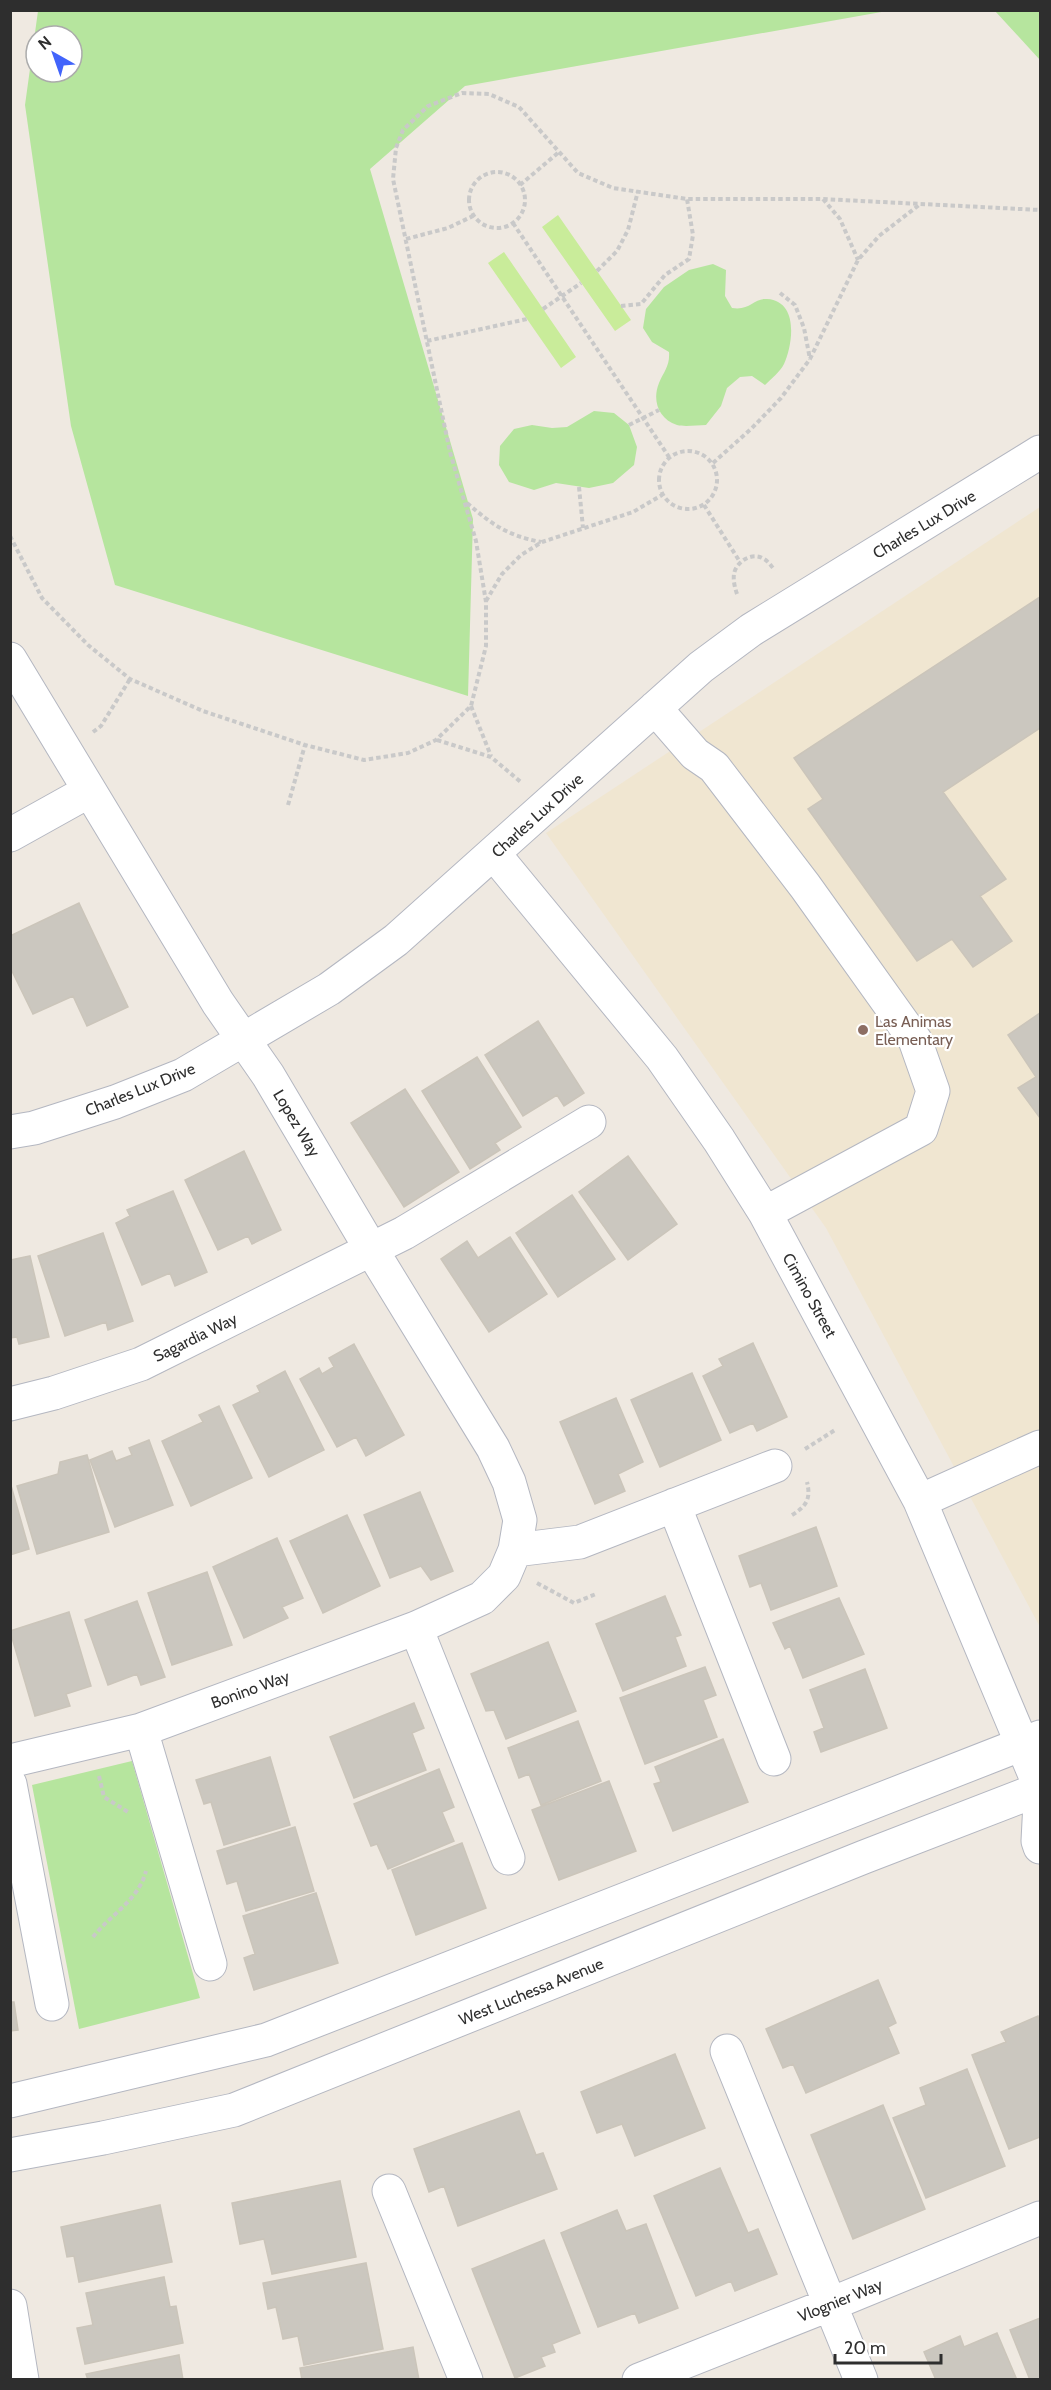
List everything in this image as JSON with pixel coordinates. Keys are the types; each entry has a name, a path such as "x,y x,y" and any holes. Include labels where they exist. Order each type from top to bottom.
{"street":[{"name":"Charles Lux Drive","path":"10,1132 34,1128 115,1102 183,1075 329,989 396,940 701,667 751,630 1041,452"},
{"name":"Lopez Way","path":"10,659 218,1003 268,1075 493,1448 509,1482 520,1520 515,1550 504,1576 482,1598"},
{"path":"654,708 695,754 714,767 805,886 915,1040 933,1091 921,1129 765,1213"},
{"path":"10,835 89,791"},
{"name":"Cimino Street","path":"494,854 662,1058 719,1140 765,1213 920,1501 1032,1740 1041,1788"},
{"name":"Sagardia Way","path":"10,1404 54,1393 141,1364 404,1233 589,1122"},
{"path":"920,1501 1041,1447"},
{"path":"515,1550 580,1542 775,1466"},
{"path":"674,1505 774,1759"},
{"name":"Bonino Way","path":"10,1761 141,1730 416,1628 482,1598"},
{"path":"416,1628 508,1858"},
{"path":"141,1730 210,1964"},
{"path":"10,2101 266,2040 1032,1740"},
{"path":"10,1784 52,2004"},
{"name":"West Luchessa Avenue","path":"10,2155 104,2138 234,2110 1041,1788"},
{"path":"1041,1802 1038,1841 1041,1847"},
{"path":"727,2051 861,2379"},
{"path":"389,2191 466,2379"},
{"name":"Vlognier Way","path":"639,2379 1041,2218"},
{"path":"10,2306 18,2378"}],"path":[{"path":"10,536 42,598 88,645 130,679 203,711 305,745 364,760 408,753 436,740 471,706 486,646 486,602 476,541 450,452 393,179 396,148 403,130 428,106 462,93 489,94 519,107 578,173 613,188 687,199 822,199 1041,210"},
{"path":"520,185 559,152"},
{"path":"498,173 514,179 520,185 524,202 519,217 513,223 504,227 487,227 473,216 469,199 475,183 482,177 498,173"},
{"path":"597,271 617,251 628,230 638,191"},
{"path":"621,306 641,304 665,274 689,259 693,235 687,199"},
{"path":"822,199 840,219 858,260"},
{"path":"713,463 781,398 810,359 858,260 879,236 919,205"},
{"path":"406,239 448,228 473,216"},
{"path":"513,223 669,457"},
{"path":"543,309 581,283"},
{"path":"780,293 795,305 804,328 810,359"},
{"path":"428,341 526,319"},
{"path":"629,425 659,410"},
{"path":"698,451 713,463 718,482 711,499 704,505 686,509 669,502 662,495 659,475 669,457 678,452 698,451"},
{"path":"579,487 583,528"},
{"path":"486,602 502,574 521,555 542,542 633,512 662,495"},
{"path":"465,502 490,523 514,536 542,542"},
{"path":"704,505 740,562"},
{"path":"737,594 734,572 740,562 753,556 763,558 774,570"},
{"path":"87,736 101,726 130,679"},
{"path":"471,706 491,757"},
{"path":"436,740 491,757 525,786"},
{"path":"288,806 305,745"},
{"path":"536,1583 574,1603 596,1594"},
{"path":"99,1776 104,1797 124,1808 134,1819"},
{"path":"93,1937 141,1887 147,1862"}],"shaded area":[{"name":"Las Animas Elementary","path":"1040,507 1040,1627 826,1228 546,833"}],"green space":[{"path":"38,10 887,11 465,86 370,169 473,519 468,696 115,585 71,426 25,105 28,84 84,84 84,24 36,24"},
{"path":"995,11 1040,11 1040,60"},
{"path":"558,215 631,320 615,331 542,227"},
{"path":"504,252 576,357 561,368 488,263"},
{"path":"713,264 726,270 725,296 732,308 743,308 763,299 777,302 784,307 791,325 790,346 782,367 765,385 752,376 740,377 727,388 721,406 706,425 677,425 665,418 658,408 657,389 668,365 669,352 652,342 643,328 646,309 664,287 689,270"},
{"path":"594,411 614,413 629,425 637,447 634,465 613,483 589,488 556,483 534,490 509,482 499,465 500,446 514,429 532,425 552,428 567,427"},
{"path":"132,1761 200,1998 79,2029 32,1785"}],"building":[{"path":"1040,597 1040,728 943,792 1006,879 980,896 1012,941 973,967 952,939 917,961 808,809 823,799 794,758"},
{"path":"79,903 128,1007 87,1026 73,996 33,1014 10,967 10,936"},
{"path":"1040,1013 1040,1118 1018,1088 1036,1077 1008,1035"},
{"path":"538,1021 584,1093 564,1106 557,1095 523,1116 485,1055"},
{"path":"477,1057 521,1127 495,1143 500,1150 470,1169 422,1091"},
{"path":"405,1089 459,1172 404,1207 351,1123"},
{"path":"244,1151 281,1230 252,1244 248,1236 218,1250 185,1180"},
{"path":"628,1156 677,1224 628,1260 579,1192"},
{"path":"173,1191 207,1272 175,1286 170,1273 142,1285 116,1223 130,1216 127,1210"},
{"path":"572,1195 615,1259 558,1297 516,1233"},
{"path":"103,1233 133,1321 108,1330 106,1322 65,1336 38,1256"},
{"path":"510,1237 547,1294 489,1332 441,1259 467,1241 478,1258"},
{"path":"30,1256 49,1337 19,1344 17,1337 10,1338 10,1260"},
{"path":"753,1343 787,1417 757,1431 753,1423 730,1433 703,1376 723,1366 719,1359"},
{"path":"354,1344 404,1435 366,1456 356,1437 337,1447 300,1379 319,1368 322,1374 334,1367 329,1358"},
{"path":"285,1371 324,1450 269,1477 233,1405 260,1392 257,1386"},
{"path":"692,1373 721,1440 660,1467 631,1400"},
{"path":"616,1398 643,1462 618,1474 625,1491 595,1504 560,1422"},
{"path":"219,1406 252,1478 191,1506 162,1441 203,1422 199,1415"},
{"path":"149,1440 173,1505 115,1527 90,1460 112,1451 116,1461 132,1455 129,1448"},
{"path":"87,1455 109,1532 37,1554 17,1486 58,1474 60,1462"},
{"path":"10,1482 29,1549 10,1555"},
{"path":"420,1492 453,1571 431,1580 421,1566 390,1578 364,1515"},
{"path":"347,1515 380,1586 323,1613 290,1541"},
{"path":"816,1527 837,1586 771,1610 761,1583 750,1587 739,1556"},
{"path":"277,1538 303,1598 282,1607 288,1618 244,1638 213,1567"},
{"path":"207,1572 232,1645 172,1665 148,1593"},
{"path":"665,1596 681,1635 675,1637 686,1666 623,1691 596,1624"},
{"path":"839,1598 864,1654 803,1678 790,1646 785,1649 773,1623"},
{"path":"137,1601 165,1677 141,1685 137,1674 108,1685 85,1620"},
{"path":"69,1612 91,1686 66,1694 70,1706 35,1716 10,1631"},
{"path":"548,1642 576,1711 506,1739 494,1710 486,1711 471,1674"},
{"path":"705,1667 716,1695 703,1700 717,1737 645,1764 620,1698"},
{"path":"865,1669 887,1728 821,1752 814,1732 824,1728 810,1690"},
{"path":"414,1703 424,1728 412,1733 426,1770 354,1798 330,1737"},
{"path":"578,1721 601,1781 541,1805 529,1774 519,1778 508,1748"},
{"path":"723,1739 748,1802 673,1831 654,1784 661,1782 655,1767"},
{"path":"270,1757 290,1825 224,1845 211,1802 204,1804 196,1780"},
{"path":"439,1769 454,1807 442,1812 454,1841 388,1869 377,1844 371,1846 354,1804"},
{"path":"609,1781 636,1851 559,1880 532,1810"},
{"path":"295,1827 314,1891 246,1911 237,1881 227,1884 217,1851"},
{"path":"462,1843 486,1908 416,1935 392,1870"},
{"path":"316,1893 338,1963 254,1990 244,1958 255,1954 243,1916"},
{"path":"878,1980 896,2023 888,2027 899,2053 806,2093 793,2064 783,2068 766,2029"},
{"path":"10,2002 14,2002 18,2030 10,2031"},
{"path":"1038,2016 1040,2023 1040,2137 1009,2149 972,2055 1006,2042 1001,2032"},
{"path":"675,2054 705,2128 635,2156 622,2124 597,2133 581,2092"},
{"path":"967,2069 1005,2166 926,2198 893,2118 926,2105 920,2088"},
{"path":"883,2105 925,2209 853,2239 811,2135"},
{"path":"519,2111 536,2155 543,2153 557,2189 458,2226 444,2186 429,2192 414,2149"},
{"path":"720,2168 748,2233 758,2229 777,2274 735,2291 731,2281 696,2296 654,2196"},
{"path":"340,2181 356,2257 272,2274 264,2239 240,2244 232,2203"},
{"path":"160,2205 172,2262 79,2282 74,2256 67,2257 61,2227"},
{"path":"617,2210 626,2231 646,2224 678,2308 639,2323 635,2313 598,2327 561,2233"},
{"path":"544,2240 580,2333 552,2344 555,2352 541,2357 545,2366 515,2378 472,2269"},
{"path":"366,2263 383,2349 304,2365 298,2336 283,2339 276,2307 268,2309 263,2283"},
{"path":"164,2277 170,2307 176,2306 183,2343 85,2364 77,2328 93,2325 86,2293"},
{"path":"1040,2318 1040,2380 1030,2380 1010,2330"},
{"path":"997,2333 1017,2380 936,2380 924,2352 960,2336 964,2347"},
{"path":"413,2347 419,2380 302,2380 300,2368"},
{"path":"179,2355 183,2380 88,2380 86,2374"}],"place":[{"name":"Las Animas Elementary","path":"863,1030"}]}
